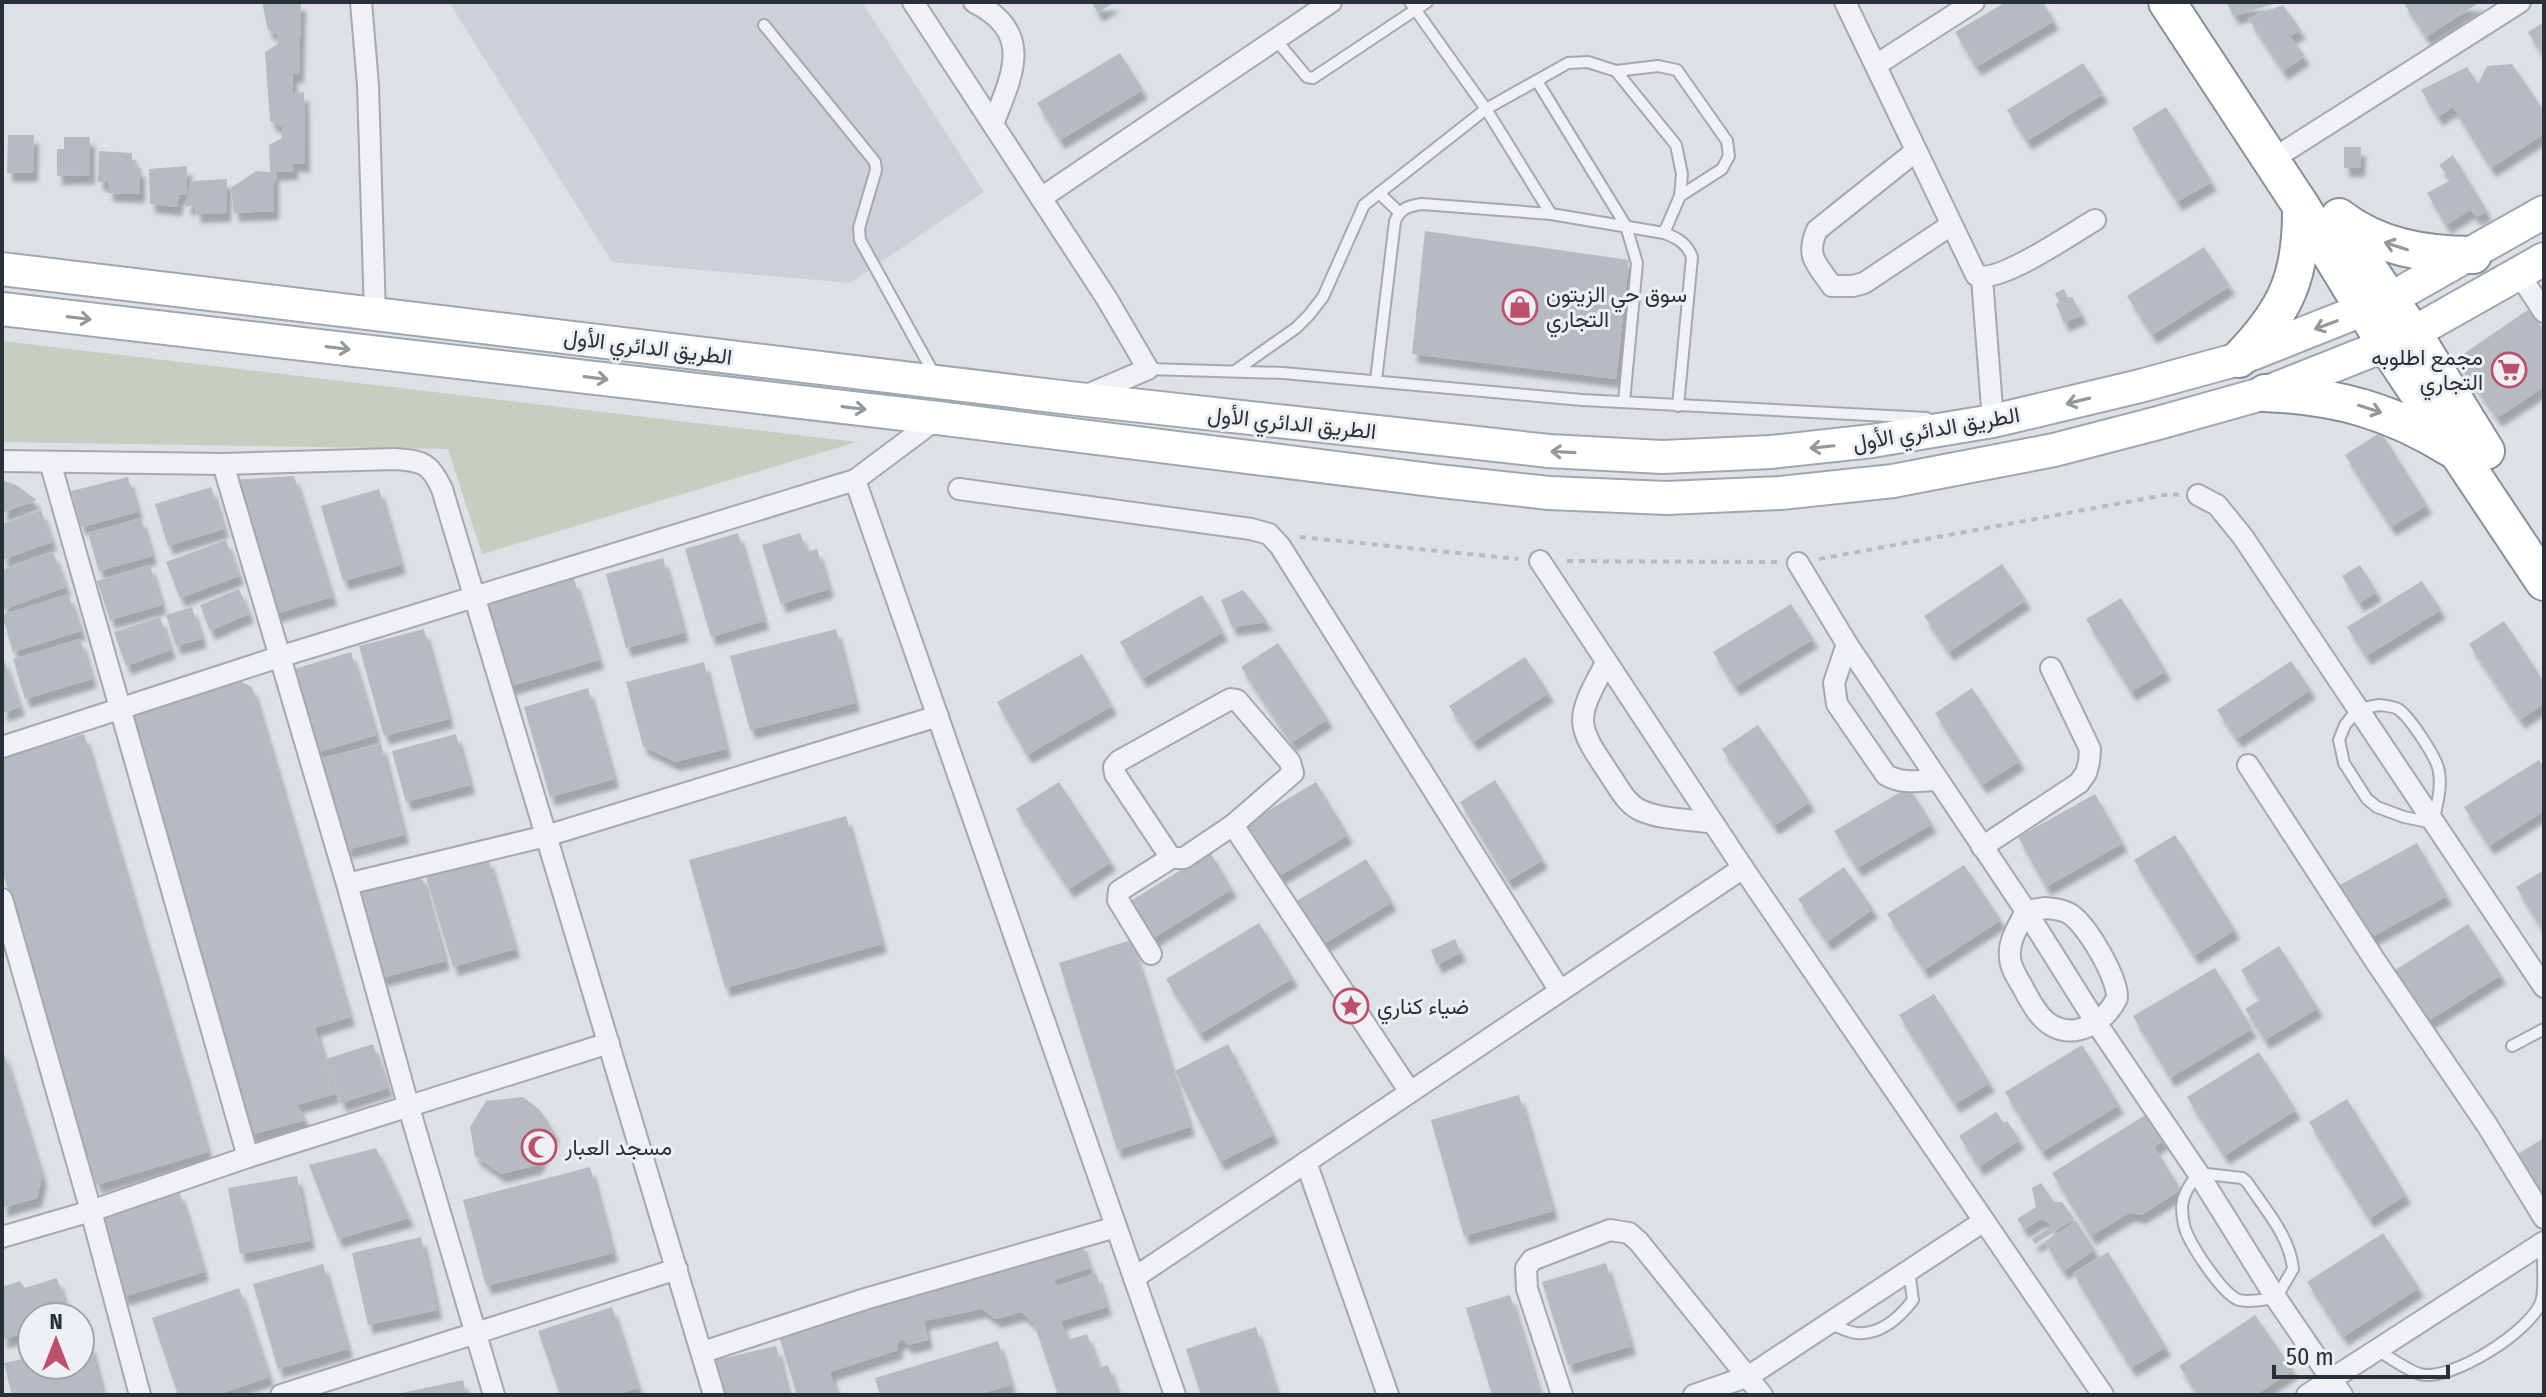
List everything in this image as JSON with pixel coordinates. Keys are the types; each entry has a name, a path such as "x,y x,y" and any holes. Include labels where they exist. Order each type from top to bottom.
{"highway":[{"path":"2167,2 2313,206 2399,339 2459,453 2544,582"},
{"path":"2190,2 2287,150 2313,206 2379,240 2409,250 2441,255 2473,255"},
{"path":"2239,359 2263,334 2282,306 2295,274 2313,206"},
{"path":"2399,339 2477,438 2544,539"},
{"path":"2265,393 2306,395 2347,402 2386,414 2424,431 2459,453"}],"main road":[{"name":"الطريق الدائري الأول","path":"2,269 1078,399 1549,451 1662,457 1800,449 1872,441 1993,421 2239,359 2377,305 2473,255 2544,212"},
{"name":"الطريق الدائري الأول","path":"2,309 938,418 1486,486 1549,493 1667,498 1781,493 1893,481 2054,450 2265,393 2399,339 2531,266"}],"street":[{"path":"361,2 368,85 375,314"},
{"path":"974,2 990,10 1000,21 1011,38 1014,57 1014,70 993,124"},
{"path":"1041,198 1331,2"},
{"path":"1845,2 1973,272 1982,278"},
{"path":"1876,65 1974,2"},
{"path":"2287,150 2520,2"},
{"path":"919,3 1148,369 1078,399"},
{"path":"1916,151 1817,230 1810,245 1810,254 1832,286 1853,286 1864,283 1951,225"},
{"path":"1982,278 2013,268 2095,220"},
{"path":"2531,266 2544,312"},
{"path":"1982,278 1993,421"},
{"path":"2,747 279,657 855,480 938,418"},
{"path":"2,461 223,464 395,459 426,465 434,472 442,489 714,1395"},
{"path":"50,462 248,1157"},
{"path":"223,464 494,1395"},
{"path":"855,480 1175,1395"},
{"path":"959,489 1269,534 1280,546 1560,991"},
{"path":"2198,495 2217,505 2243,537 2433,823 2538,966 2544,987"},
{"path":"1540,561 1743,868 2103,1395"},
{"path":"1798,563 1847,644 2026,911 2337,1387"},
{"path":"1847,644 1834,683 1837,704 1886,775 1906,782 1936,780"},
{"path":"1606,663 1585,702 1582,723 1586,740 1629,803 1641,811 1713,823"},
{"path":"1982,847 2079,783 2086,773 2090,749 2051,668"},
{"path":"1151,954 1117,895 1119,891 1171,858 1184,858 1233,825 1292,776 1294,770 1241,704 1231,699 1119,761 1114,767 1115,774 1171,858"},
{"path":"347,884 546,836 938,716"},
{"path":"2248,765 2487,1125 2544,1218"},
{"path":"1233,825 1410,1092"},
{"path":"1134,1278 1743,868"},
{"path":"2,899 140,1395"},
{"path":"2045,908 2066,912 2074,916 2095,945 2118,991 2114,1004 2097,1024 2071,1030 2059,1028 2050,1025 2031,1002 2009,958 2015,931 2026,911 2045,908"},
{"path":"2,1237 609,1043"},
{"path":"1306,1162 1388,1395"},
{"path":"1694,1395 1749,1376 1984,1221"},
{"path":"703,1352 865,1299 1116,1227"},
{"path":"1562,1395 1527,1289 1526,1268 1532,1260 1610,1230 1622,1230 1634,1237 1762,1395"},
{"path":"2307,1395 2337,1387 2377,1350 2543,1242"},
{"path":"281,1395 677,1269"}],"lane":[{"path":"1276,40 1307,77 1313,78 1413,6 1427,2"},
{"path":"1413,6 1486,109 1551,214"},
{"path":"764,25 875,162 876,170 859,228 860,240 939,382"},
{"path":"1235,371 1296,328 1323,297 1364,205 1486,109 1568,63 1588,62 1616,71 1658,66 1677,70 1727,141 1729,156 1722,169 1680,196"},
{"path":"1616,71 1676,145 1682,174 1680,196 1664,233"},
{"path":"1537,81 1626,226 1637,263 1624,402"},
{"path":"1379,193 1399,212"},
{"path":"1376,380 1395,221 1399,212 1408,206 1422,204 1551,214 1664,233 1689,248 1692,257 1678,406"},
{"path":"1148,369 1376,380 1678,406 1993,421"},
{"path":"2379,705 2396,707 2407,717 2436,762 2439,772 2433,823 2404,817 2377,807 2367,799 2341,756 2339,740 2345,725 2358,709 2379,705"},
{"path":"2512,1046 2544,1029"},
{"path":"2198,1173 2224,1174 2247,1182 2289,1247 2293,1269 2276,1298 2236,1299 2220,1284 2200,1254 2184,1227 2182,1208 2184,1193 2198,1173"},
{"path":"2377,1350 2422,1375 2454,1370 2511,1338 2533,1318 2542,1299 2543,1242"},
{"path":"1830,1323 1856,1334 1879,1329 1901,1316 1913,1300 1909,1271"}],"path":[{"path":"1269,534 1540,561 1798,563 2170,494 2198,495"}],"shaded area":[{"path":"449,2 862,2 984,192 850,283 612,262"}],"green space":[{"path":"2,341 857,442 482,554 448,449 2,442"}],"building":[{"path":"262,2 301,2 299,74 292,74 293,93 304,92 305,164 292,163 294,171 274,172 274,211 234,213 231,188 256,171 270,172 269,145 282,138 282,127 270,121 265,52 278,44 277,34 268,30"},
{"path":"1091,2 1115,2 1098,13"},
{"path":"2006,2 2043,2 2054,21 1976,67 1955,32"},
{"path":"2226,2 2275,2 2276,3 2234,16"},
{"path":"2403,2 2480,2 2426,37"},
{"path":"2283,5 2301,30 2290,36 2305,56 2283,71 2248,18"},
{"path":"2544,22 2544,57 2528,32"},
{"path":"1120,53 1143,90 1060,140 1037,103"},
{"path":"2083,63 2103,94 2027,141 2007,110"},
{"path":"2512,64 2544,111 2544,134 2491,168 2453,107 2438,117 2421,90 2467,67 2478,84 2487,66"},
{"path":"2166,107 2212,182 2177,202 2132,128"},
{"path":"8,135 34,135 33,173 7,173"},
{"path":"64,137 90,137 90,175 57,176 57,149 64,149"},
{"path":"2344,147 2361,147 2360,168 2344,168"},
{"path":"99,151 132,153 132,160 136,160 135,168 140,168 140,194 108,193 108,182 98,182"},
{"path":"2453,155 2487,211 2477,217 2470,210 2446,225 2427,193 2451,180 2439,165"},
{"path":"187,166 186,195 179,195 177,207 150,204 149,169"},
{"path":"227,179 226,213 196,214 195,204 185,207 191,181"},
{"name":"سوق حي الزيتون التجاري","path":"1425,231 1629,260 1616,379 1412,354"},
{"path":"2204,247 2230,286 2152,335 2127,296"},
{"path":"2064,289 2082,315 2064,323 2055,293"},
{"path":"2529,309 2544,331 2544,387 2497,418 2456,359"},
{"path":"2381,432 2427,505 2391,527 2345,455"},
{"path":"294,476 332,597 275,614 233,480"},
{"path":"128,477 138,512 81,527 71,491"},
{"path":"2,480 16,485 37,500 2,513"},
{"path":"211,487 224,529 168,546 155,504"},
{"path":"379,489 401,565 343,581 321,506"},
{"path":"41,510 52,542 2,560 2,524"},
{"path":"141,518 152,556 99,571 88,533"},
{"path":"738,533 764,621 711,637 685,549"},
{"path":"800,533 807,552 817,549 829,589 781,604 762,545"},
{"path":"226,540 239,576 180,598 166,562"},
{"path":"53,552 66,587 2,610 2,570"},
{"path":"663,558 684,633 626,648 606,574"},
{"path":"2002,564 2026,600 1949,652 1924,616"},
{"path":"150,565 162,605 110,620 97,581"},
{"path":"2360,565 2377,592 2359,603 2342,576"},
{"path":"574,579 599,660 508,687 483,606"},
{"path":"2422,581 2441,610 2366,656 2347,627"},
{"path":"239,589 249,614 210,631 200,605"},
{"path":"1243,590 1268,622 1232,627 1221,600"},
{"path":"68,594 81,631 13,652 2,615"},
{"path":"1202,595 1223,632 1142,679 1120,642"},
{"path":"2121,598 2166,671 2131,692 2086,619"},
{"path":"1791,604 1813,639 1735,687 1713,652"},
{"path":"192,607 202,639 176,646 166,615"},
{"path":"160,617 171,650 126,666 114,632"},
{"path":"2504,621 2544,682 2544,704 2520,720 2469,644"},
{"path":"424,629 449,719 384,736 359,646"},
{"path":"836,629 855,703 750,730 730,656"},
{"path":"80,639 92,679 25,699 13,659"},
{"path":"1278,643 1328,719 1291,743 1241,667"},
{"path":"351,652 376,735 316,753 291,670"},
{"path":"2,654 20,707 2,713"},
{"path":"1082,654 1112,706 1027,755 997,702"},
{"path":"1525,657 1549,693 1473,742 1449,706"},
{"path":"2291,661 2311,690 2237,739 2217,710"},
{"path":"704,662 726,749 675,762 643,746 626,682"},
{"path":"238,680 252,687 350,1017 315,1028 335,1094 297,1105 306,1120 250,1135 131,715"},
{"path":"588,688 614,779 550,797 524,707"},
{"path":"1972,688 2020,761 1982,785 1935,713"},
{"path":"1758,725 1810,802 1774,826 1722,749"},
{"path":"84,734 208,1152 96,1185 2,870 2,758"},
{"path":"456,734 470,785 406,802 392,751"},
{"path":"381,744 404,835 346,850 322,758"},
{"path":"2539,760 2544,768 2544,811 2489,846 2464,807"},
{"path":"1495,780 1543,860 1508,881 1460,802"},
{"path":"1059,782 1111,862 1069,889 1016,809"},
{"path":"1316,782 1348,835 1271,881 1239,828"},
{"path":"1909,787 1932,824 1857,868 1834,831"},
{"path":"2095,794 2123,843 2046,887 2018,837"},
{"path":"846,816 882,944 725,988 689,860"},
{"path":"2175,835 2235,930 2194,956 2134,860"},
{"path":"2417,843 2447,896 2368,939 2338,886"},
{"path":"1210,852 1232,889 1152,939 1129,902"},
{"path":"488,858 515,949 453,967 426,877"},
{"path":"1366,859 1392,902 1317,948 1290,905"},
{"path":"1964,865 2001,920 1924,970 1887,914"},
{"path":"1844,867 1873,909 1827,942 1798,899"},
{"path":"2544,870 2544,932 2516,887"},
{"path":"421,874 445,961 381,978 358,891"},
{"path":"1259,923 1293,978 1200,1034 1166,979"},
{"path":"2468,924 2501,975 2425,1023 2392,972"},
{"path":"1455,939 1461,953 1437,965 1431,950"},
{"path":"1131,940 1190,1127 1117,1150 1059,963"},
{"path":"2279,946 2318,1008 2265,1040 2245,1009 2260,1000 2241,970"},
{"path":"2215,968 2252,1029 2170,1078 2133,1016"},
{"path":"1934,994 1990,1083 1955,1104 1899,1015"},
{"path":"373,1044 388,1088 341,1103 326,1059"},
{"path":"1228,1044 1274,1135 1220,1162 1175,1071"},
{"path":"2082,1045 2119,1105 2042,1152 2005,1092"},
{"path":"2,1047 42,1177 37,1198 2,1208"},
{"path":"2259,1052 2296,1110 2224,1156 2187,1097"},
{"path":"1519,1095 1553,1211 1464,1236 1431,1120"},
{"path":"523,1097 540,1110 554,1132 537,1165 501,1174 475,1156 470,1127 486,1101"},
{"path":"2347,1099 2406,1195 2369,1219 2309,1122"},
{"path":"1996,1112 2004,1123 2007,1121 2020,1140 1979,1167 1959,1136"},
{"path":"2147,1114 2164,1140 2154,1147 2181,1190 2141,1215 2129,1213 2091,1236 2052,1173"},
{"path":"2544,1138 2544,1202 2516,1155"},
{"path":"376,1148 409,1218 338,1239 309,1165"},
{"path":"590,1167 613,1253 486,1286 463,1200"},
{"path":"297,1176 310,1241 240,1254 228,1188"},
{"path":"2041,1183 2054,1202 2062,1202 2074,1219 2035,1244 2032,1239 2052,1226 2042,1218 2024,1229 2017,1219 2036,1207 2032,1188"},
{"path":"179,1191 204,1272 123,1297 98,1216"},
{"path":"2076,1221 2095,1250 2063,1271 2045,1242"},
{"path":"2383,1233 2419,1288 2343,1337 2307,1282"},
{"path":"421,1237 437,1310 368,1325 352,1253"},
{"path":"1081,1241 1090,1268 1054,1280 1057,1286 1096,1273 1107,1307 1061,1321 1068,1340 1087,1334 1099,1368 1108,1365 1118,1395 1058,1395 1034,1323 1021,1312 996,1319 982,1309 924,1321 928,1340 908,1345 902,1339 898,1350 830,1372 837,1395 797,1395 779,1336"},
{"path":"2108,1252 2166,1347 2131,1368 2073,1273"},
{"path":"1606,1263 1631,1346 1568,1365 1542,1282"},
{"path":"323,1264 348,1349 278,1369 253,1284"},
{"path":"57,1278 64,1301 16,1301 16,1335 2,1340 2,1287 20,1281 25,1288"},
{"path":"239,1288 269,1377 217,1395 178,1395 152,1318"},
{"path":"1510,1295 1540,1395 1492,1395 1466,1308"},
{"path":"612,1307 638,1388 616,1395 560,1395 538,1331"},
{"path":"2255,1315 2293,1370 2256,1395 2198,1395 2179,1366"},
{"path":"1256,1327 1277,1395 1201,1395 1186,1349"},
{"path":"998,1341 1011,1385 976,1395 880,1395 875,1378"},
{"path":"776,1346 788,1395 724,1395 716,1360"},
{"path":"16,1360 16,1381 96,1381 96,1367 103,1395 12,1395 4,1363"},
{"path":"463,1380 466,1395 397,1395 397,1394"}],"place":[{"name":"سوق حي الزيتون التجاري","path":"1520,307"},
{"name":"مجمع اطلوبه التجاري","path":"2509,370"},
{"name":"ضياء كناري","path":"1351,1006"},
{"name":"مسجد العبار","path":"539,1147"}]}
